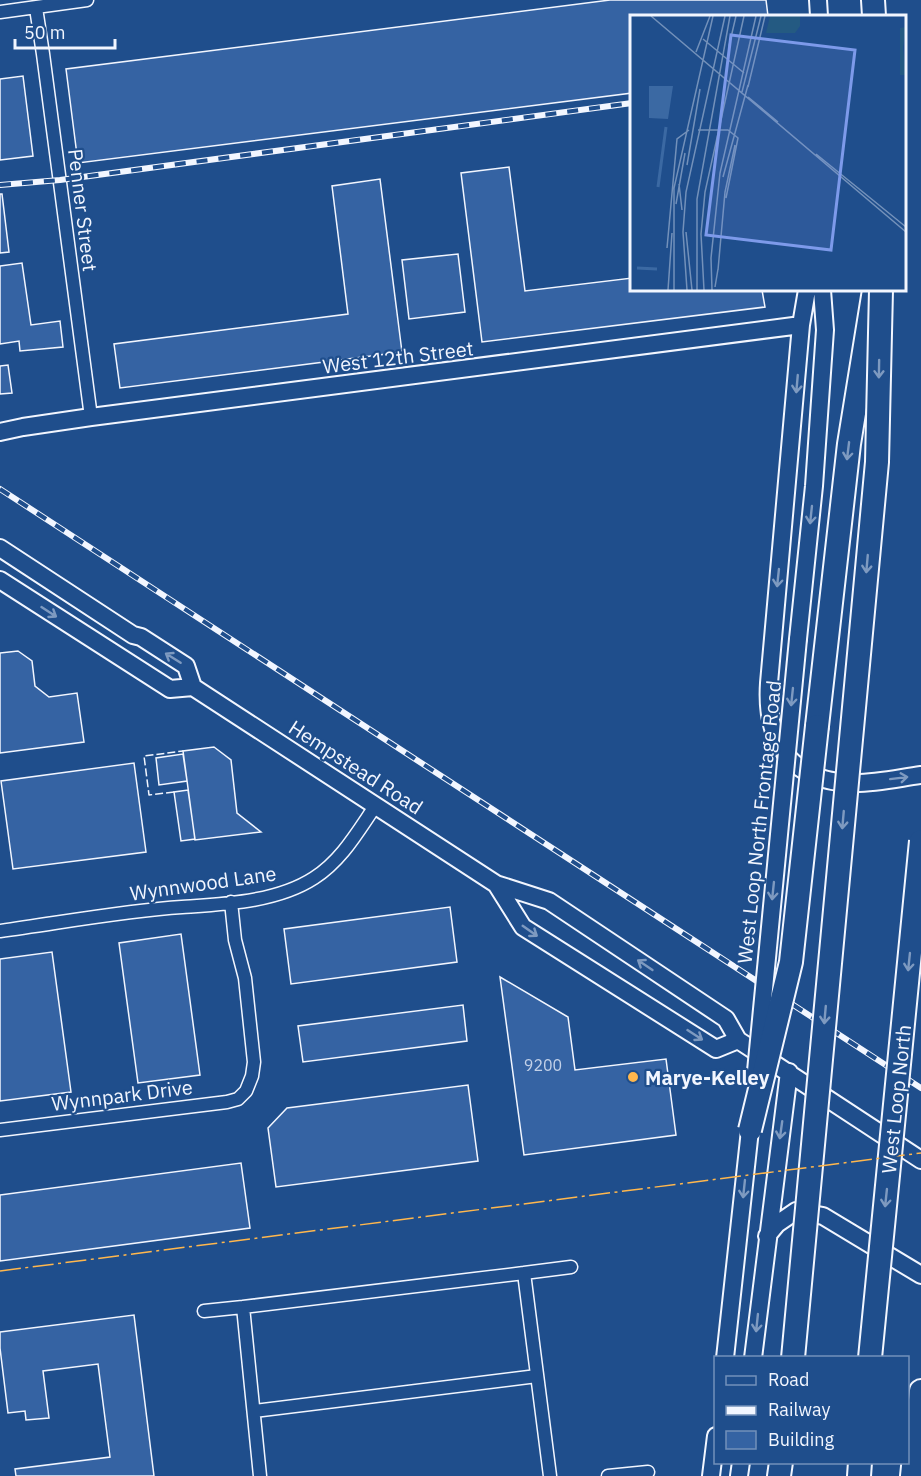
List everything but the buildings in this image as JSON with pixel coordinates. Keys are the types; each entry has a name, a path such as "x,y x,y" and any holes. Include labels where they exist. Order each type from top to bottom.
{"highway":[{"path":"873,0 874,15"},
{"path":"750,1130 791,962 849,444 874,291"},
{"path":"793,1356 877,462 881,291"},
{"name":"West Loop North","path":"870,1356 921,841"},
{"path":"912,1476 921,1392"}],"main road":[{"path":"818,0 819,15"},
{"path":"807,291 801,325 767,705 771,725 786,754 797,766 823,780 853,784 921,775"},
{"name":"West Loop North Frontage Road","path":"725,1356 814,486 825,330 822,291"},
{"name":"West 12th Street","path":"0,432 90,417 801,325"},
{"name":"Hempstead Road","path":"0,549 186,666 193,687"},
{"name":"Hempstead Road","path":"0,580 170,689 193,687 496,884 549,901 726,1019 738,1040 921,1160"},
{"name":"Hempstead Road","path":"496,884 523,927 716,1049 738,1040"},
{"path":"753,1356 766,1236 789,1072"},
{"path":"766,1236 777,1224 796,1211 823,1216 921,1275"},
{"path":"711,1476 714,1452"}],"street":[{"path":"0,12 87,0"},
{"name":"Penner Street","path":"36,8 90,417"},
{"name":"Wynnwood Lane","path":"0,931 231,902 290,890 315,877 340,856 376,805"},
{"name":"Wynnpark Drive","path":"0,1130 238,1099 246,1091 252,1076 252,1041 245,978 235,940 231,902"},
{"path":"204,1311 571,1267"},
{"path":"524,1273 550,1476"},
{"path":"243,1307 260,1476"},
{"path":"254,1411 537,1376"},
{"path":"608,1476 648,1472"}],"railway":[{"path":"0,185 60,180 630,103"},
{"path":"0,489 921,1088"}],"fence":[{"path":"174,792 149,795 144,756 183,751"}],"power":[{"path":"0,1271 921,1153"}],"place":[{"name":"Marye-Kelley","path":"633,1077"}]}
